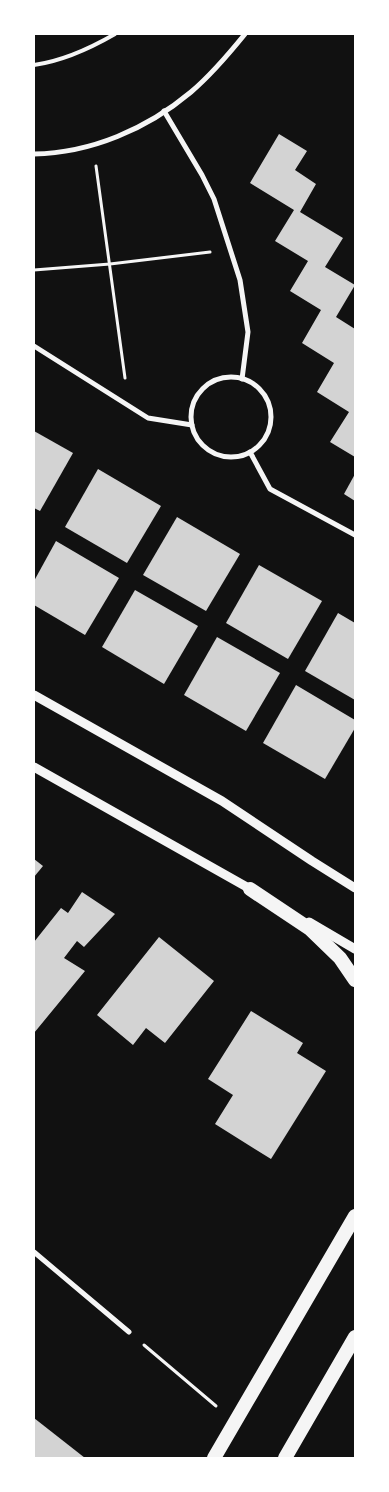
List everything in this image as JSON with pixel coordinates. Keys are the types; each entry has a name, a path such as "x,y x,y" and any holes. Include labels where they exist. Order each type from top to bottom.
{"highway":[{"path":"250,889 310,928 340,958 355,980"},
{"path":"338,1244 355,1204"},
{"path":"214,1458 355,1216"},
{"path":"285,1458 355,1337"}],"street":[{"path":"34,154 56,154 106,142 151,120 190,93 225,59 245,34"},
{"path":"164,111 214,199 240,280 248,332 242,379"},
{"path":"34,346 148,418 192,425"},
{"path":"229,378 242,379 262,393 270,409 270,422 267,434 264,440 245,455 220,456 200,442 192,425 193,406 198,395 211,382 229,378"},
{"path":"250,452 270,490 355,535"},
{"path":"34,695 222,802 355,888"},
{"path":"34,767 355,949"},
{"path":"34,1252 128,1332"}],"lane":[{"path":"34,65 70,56 114,34"}],"path":[{"path":"94,144 129,406"},
{"path":"34,270 110,264 230,250"},
{"path":"128,1332 234,1422"}],"building":[{"path":"279,134 307,151 295,170 316,184 300,212 343,238 325,267 355,285 336,317 355,329 355,457 330,442 349,412 317,392 334,363 302,343 321,310 290,291 308,261 275,241 294,210 250,183"},
{"path":"34,431 73,453 40,511 34,508"},
{"path":"98,469 161,506 127,563 65,527"},
{"path":"355,474 355,501 344,494"},
{"path":"177,517 240,554 206,611 143,575"},
{"path":"56,541 119,578 85,635 34,605 34,581"},
{"path":"259,565 322,601 288,659 226,623"},
{"path":"135,590 198,626 164,684 102,647"},
{"path":"338,613 355,623 355,700 305,671"},
{"path":"217,637 280,673 246,731 184,695"},
{"path":"296,685 355,720 355,728 325,779 263,743"},
{"path":"34,859 43,866 34,877"},
{"path":"82,892 115,914 84,947 77,941 64,958 85,971 34,1033 34,942 61,908 68,913"},
{"path":"159,937 214,981 165,1043 146,1028 133,1045 97,1015"},
{"path":"251,1011 303,1043 297,1053 326,1071 271,1159 215,1124 233,1095 208,1079"},
{"path":"34,1418 85,1458 34,1458"}]}
